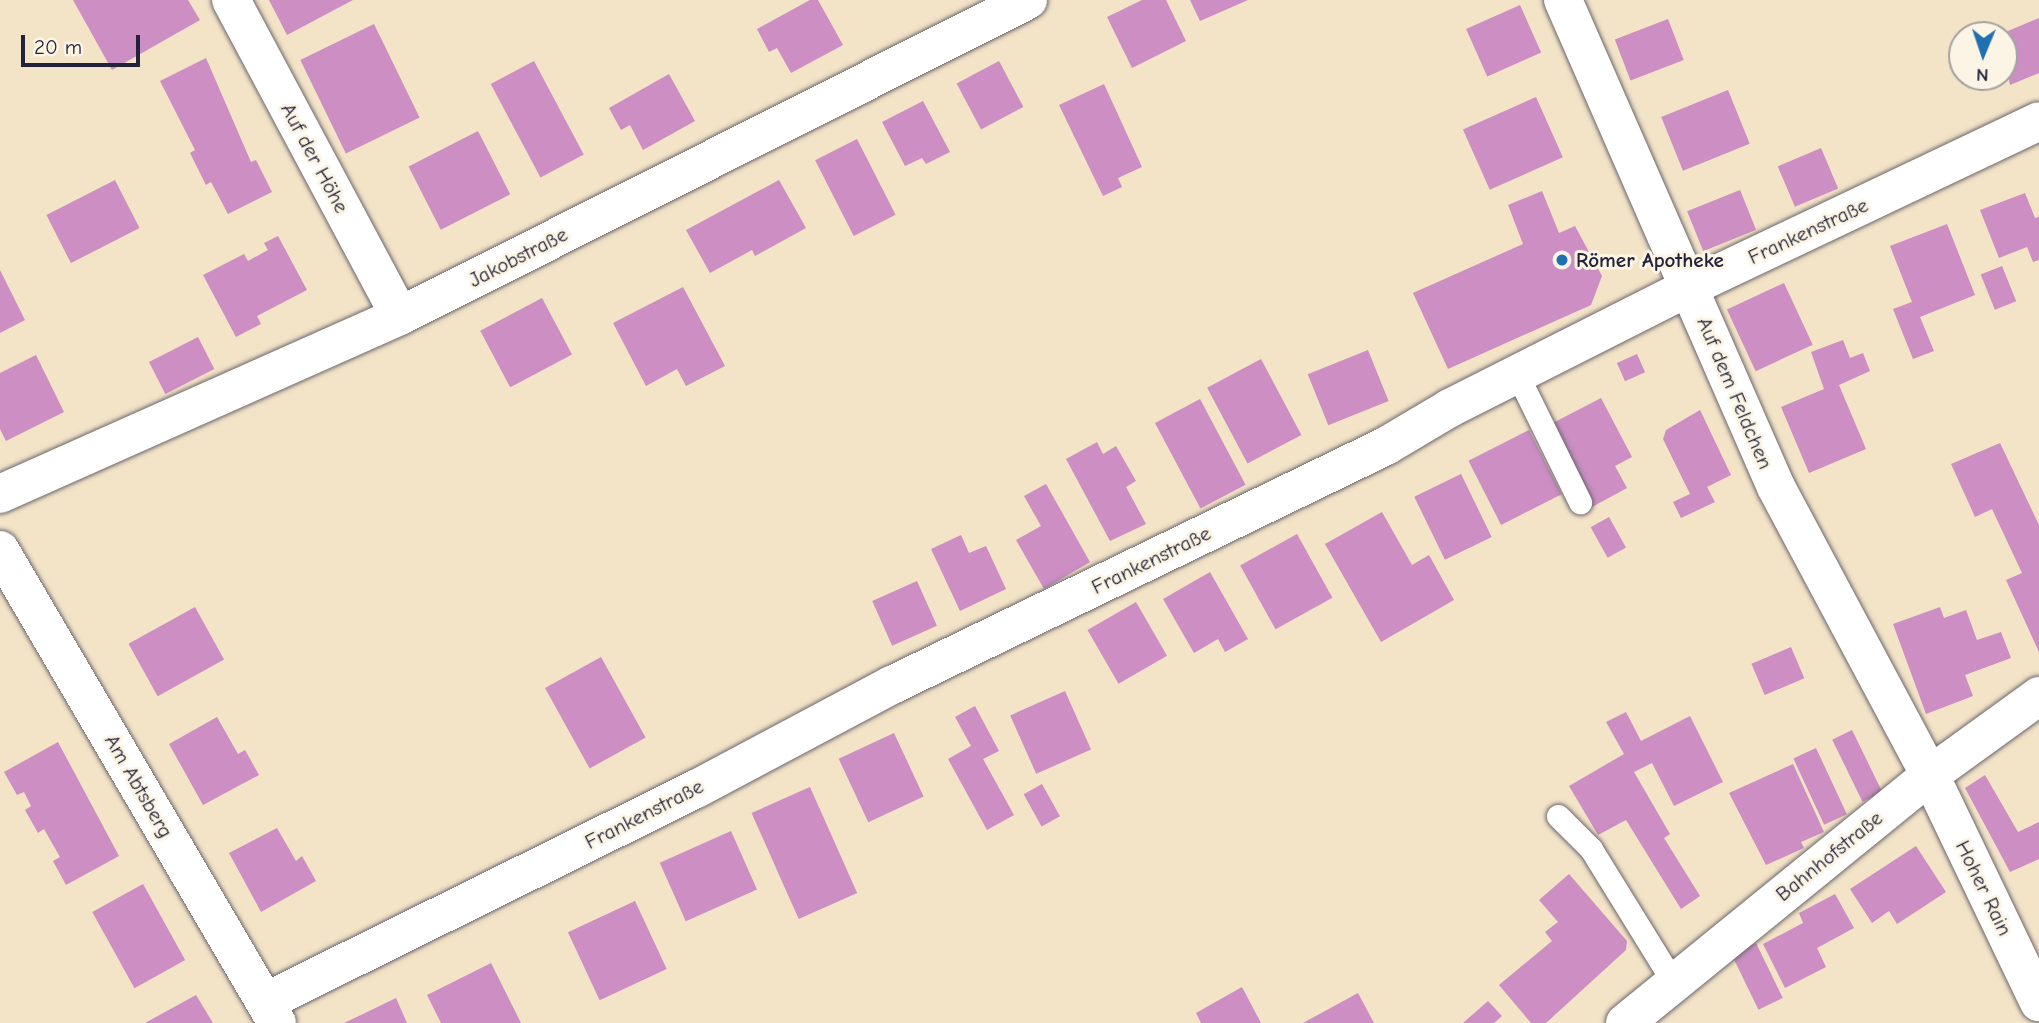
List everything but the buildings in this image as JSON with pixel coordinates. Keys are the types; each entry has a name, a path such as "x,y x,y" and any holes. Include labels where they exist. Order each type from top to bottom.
{"street":[{"name":"Auf der Höhe","path":"231,0 400,316"},
{"name":"Jakobstraße","path":"0,494 400,316 1028,0"},
{"name":"Auf dem Feldchen","path":"1563,0 1776,487 1930,775"},
{"name":"Frankenstraße","path":"271,1013 892,685 1386,446 1517,374 1690,287 2039,121"},
{"name":"Am Abtsberg","path":"2,559 271,1013"},
{"name":"Bahnhofstraße","path":"1625,1023 1930,775 2035,709"},
{"name":"Hoher Rain","path":"1930,775 2039,1002"}],"lane":[{"path":"1517,374 1580,502"},
{"path":"1558,816 1591,849 1673,982"}],"place":[{"name":"Römer Apotheke","path":"1562,260"}]}
